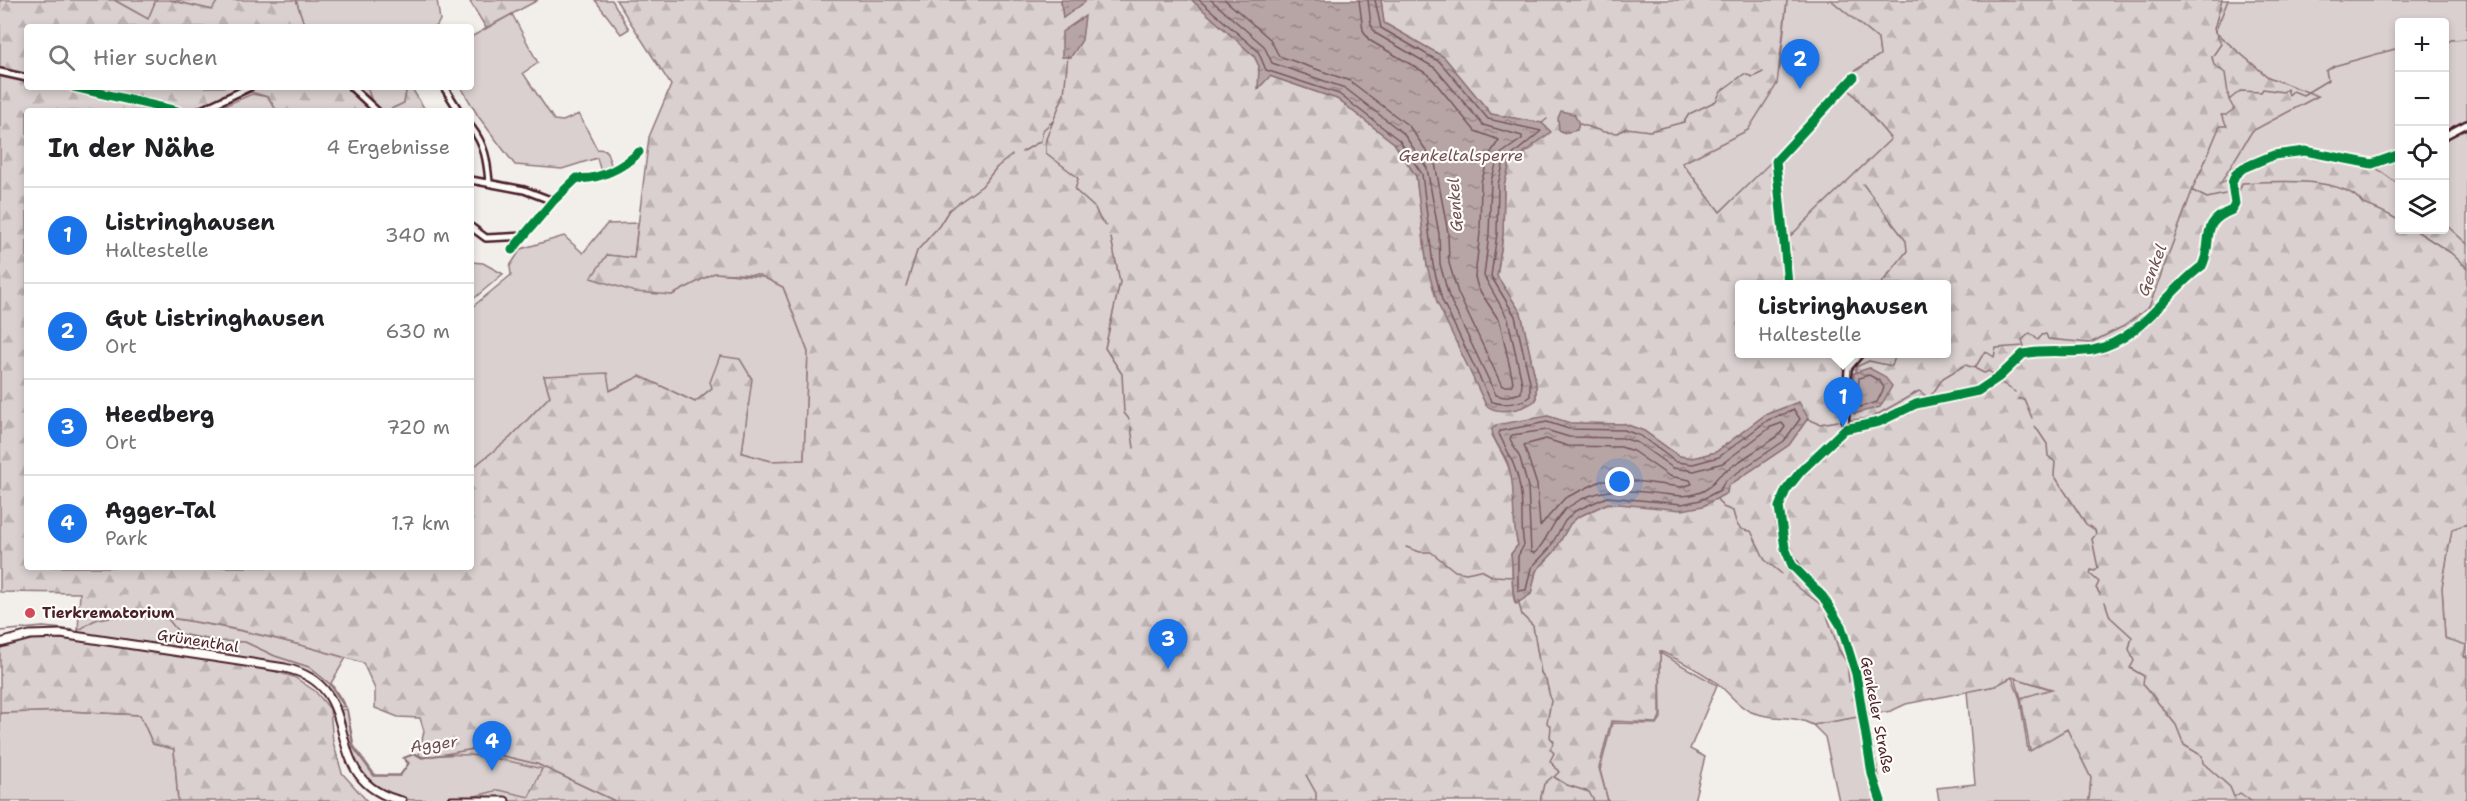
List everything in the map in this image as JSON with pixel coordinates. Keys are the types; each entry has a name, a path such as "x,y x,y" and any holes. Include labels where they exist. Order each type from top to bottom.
{"main road":[{"name":"Grünenthal","path":"0,643 30,635 61,634 285,668 304,674 321,685 338,711 346,751 356,772 381,794 402,801"},
{"path":"451,801 505,801"}],"street":[{"path":"0,72 24,77"},
{"path":"1788,280 1776,161 1854,77"},
{"path":"87,90 164,108"},
{"path":"205,108 244,90"},
{"path":"354,90 374,108"},
{"path":"446,90 457,108"},
{"path":"2449,134 2467,124"},
{"path":"474,131 481,139 486,154 489,182"},
{"path":"1857,358 1848,368 1845,429 1879,422 1916,404 1978,391 2000,377 2023,354 2093,350 2122,339 2138,329 2202,266 2206,258 2210,224 2215,218 2232,210 2235,204 2232,183 2235,175 2243,168 2274,155 2305,151 2372,164 2395,156"},
{"path":"512,250 553,201 577,178 589,180 621,166 639,152"},
{"path":"474,180 532,192 553,201"},
{"path":"474,229 486,238 525,236"},
{"name":"Genkeler Straße","path":"1845,429 1801,471 1786,490 1779,507 1785,548 1792,565 1823,597 1841,626 1856,674 1872,774 1881,801"}],"green space":[{"path":"0,0 114,0 148,19 156,0 169,0 212,10 218,0 296,0 304,24 24,24 24,90 368,90 374,108 275,108 268,97 251,92 215,108 24,108 24,570 474,570 474,467 510,438 550,396 544,376 607,373 610,391 640,376 695,402 712,388 710,382 720,356 740,359 752,379 742,453 771,461 804,460 808,352 783,287 759,275 714,273 672,295 635,292 591,278 607,255 634,258 649,137 671,85 616,0 1061,0 1063,18 1085,0 1192,0 1254,56 1259,66 1259,88 1269,76 1337,99 1394,143 1416,176 1427,266 1486,405 1536,400 1536,382 1521,313 1497,277 1503,235 1504,185 1510,163 1534,147 1541,123 1491,114 1444,57 1384,23 1381,0 1787,0 1777,84 1748,130 1682,163 1720,212 1771,162 1780,246 1891,139 1848,88 1857,76 1854,72 1880,55 1878,39 1831,0 2228,0 2215,32 2268,77 2318,96 2252,131 2220,184 2274,156 2304,152 2372,165 2395,182 2395,234 2449,234 2449,228 2467,244 2467,524 2452,529 2442,587 2445,638 2466,645 2464,657 2467,658 2467,801 2089,801 2091,778 2067,729 2030,751 2021,698 2052,689 2012,677 1995,686 1906,704 1891,711 1813,725 1749,711 1710,678 1660,651 1660,716 1657,723 1611,721 1599,768 1608,801 504,801 464,799 499,790 529,797 542,769 482,756 454,754 423,757 419,755 424,731 420,718 398,717 375,708 375,689 363,663 258,634 188,620 79,610 80,593 0,592","holes":["1870,368 1851,413 1854,373","1798,402 1808,418 1789,445 1728,486 1633,504 1608,503 1578,517 1570,524 1554,552 1536,571 1531,594 1515,603 1511,554 1518,545 1514,484 1503,455 1492,435 1548,416 1569,423 1625,424 1644,431 1679,456 1693,458 1716,452 1765,415"]},
{"path":"114,0 156,0 148,19"},
{"path":"169,0 218,0 213,10"},
{"path":"296,0 437,0 440,20 438,24 304,24"},
{"path":"469,0 538,0 486,28"},
{"path":"595,0 612,0 629,29 621,34"},
{"path":"1787,0 1831,0 1878,39 1880,55 1854,71 1857,75 1848,88 1891,139 1780,246 1771,163 1720,212 1682,163 1748,130 1780,68"},
{"path":"2228,0 2467,0 2467,124 2449,133 2449,18 2395,18 2395,154 2372,163 2305,150 2239,173 2219,185 2252,131 2318,96 2268,77 2215,32"},
{"path":"512,14 538,63 523,73 554,120 563,121 579,114 597,149 606,150 613,170 602,176 597,158 562,169 515,165 478,116 463,90 474,90 474,35"},
{"path":"368,90 406,90 404,103 393,108 374,108"},
{"path":"406,90 413,90 424,108 393,108 404,103"},
{"path":"252,94 268,97 275,108 219,108"},
{"path":"2467,125 2467,244 2449,228 2449,135"},
{"path":"2395,156 2395,182 2372,165"},
{"path":"638,223 634,258 607,255 592,278 672,295 714,273 763,277 783,287 808,352 804,460 771,461 742,453 751,379 712,388 695,402 640,376 609,391 544,376 550,396 510,438 474,467 474,306 511,275 510,266 521,249 564,236 583,253 607,224"},
{"path":"474,262 483,263 503,274 474,298"},
{"path":"2467,524 2467,658 2445,638 2442,587 2452,528"},
{"path":"79,610 147,615 214,625 346,658 331,683 346,707 341,707 320,680 290,665 78,635"},
{"path":"38,638 76,640 263,668 294,677 315,691 330,709 333,742 342,773 367,801 178,801 174,749 153,744 140,715 69,711 0,713 0,648"},
{"path":"1660,653 1717,685 1690,749 1705,757 1694,801 1608,801 1600,770 1612,723 1657,724 1661,718"},
{"path":"2012,677 2020,699 2028,751 2067,729 2091,778 2089,801 1939,801 1937,788 1975,784 1967,691 1995,686"},
{"path":"2015,678 2053,690 2021,698"},
{"path":"347,709 354,746 375,775 400,775 408,764 403,758 415,753 423,757 446,750 566,765 532,798 411,800 379,788 360,769 349,743 341,710"},
{"path":"68,711 140,715 153,744 174,749 178,801 0,801 0,713"},
{"path":"1863,716 1871,774 1879,801 1839,801 1825,737 1813,725"}],"water":[{"path":"1061,0 1085,0 1085,2 1063,18"},
{"name":"Genkeltalsperre","path":"1192,0 1381,0 1384,23 1444,57 1491,114 1542,123 1551,132 1510,163 1504,185 1503,235 1497,276 1521,313 1536,382 1536,400 1525,406 1504,411 1486,405 1437,302 1427,266 1416,176 1394,143 1337,99 1270,76 1258,89 1259,66 1254,56"},
{"path":"1085,16 1082,40 1071,57 1062,57 1062,32"},
{"path":"1561,111 1574,114 1579,124 1577,130 1565,133 1559,130 1558,118"},
{"path":"1869,368 1884,376 1892,386 1880,407 1854,414 1851,410 1854,373"},
{"path":"1799,402 1808,418 1789,445 1728,486 1727,493 1703,506 1682,510 1608,503 1578,517 1570,524 1554,552 1536,571 1531,594 1516,604 1511,554 1518,545 1514,525 1511,474 1493,433 1492,429 1496,425 1548,416 1570,423 1625,424 1644,431 1679,456 1693,458 1716,452 1765,415"}],"waterway":[{"path":"2222,0 2214,29 2221,44 2212,57 2214,65 2225,73 2229,100"},
{"name":"Genkel","path":"2449,41 2467,39"},
{"name":"Genkel","path":"1850,420 1871,418 1919,391 1928,397 1943,378 1965,365 1975,368 1985,351 1994,357 1996,348 2024,346 2022,340 2030,333 2038,340 2046,334 2048,339 2090,343 2124,326 2149,307 2195,183 2220,126 2227,126 2221,115 2226,115 2234,109 2229,100 2240,91 2261,92 2263,89 2283,92 2287,89 2289,95 2293,91 2303,95 2328,80 2326,71 2334,66 2395,49"},
{"path":"1068,55 1064,94 1046,139 1046,153 1076,176 1078,179 1075,190 1095,208 1106,226"},
{"path":"1580,124 1604,132 1618,133 1626,128 1650,131 1684,122 1689,114 1716,101 1721,91 1744,74 1753,77 1763,72"},
{"path":"1542,123 1547,119"},
{"path":"1022,152 1041,141 1043,130 1053,121"},
{"path":"906,286 917,251 939,226 949,210 982,186 997,167 1012,155"},
{"path":"2238,195 2242,183 2308,182 2341,189 2354,195 2363,204 2395,218"},
{"path":"1863,184 1906,241 1907,251 1884,280"},
{"path":"2193,191 2207,198 2225,194"},
{"path":"2421,234 2451,253 2467,268"},
{"path":"1111,238 1120,282 1105,348 1122,374 1124,413 1129,419"},
{"path":"1856,372 1856,367 1869,361 1892,366 1895,358"},
{"path":"1976,369 1984,373 1989,371 1995,376"},
{"path":"2002,383 2015,392"},
{"path":"2018,399 2024,399 2032,418"},
{"name":"Genkel","path":"1808,419 1820,424 1838,421"},
{"path":"2035,426 2047,444 2048,456 2055,462 2054,475 2086,524 2095,530 2096,534 2092,539 2098,568 2095,571 2091,570 2090,574 2099,582 2096,588 2100,594"},
{"path":"1131,427 1134,448"},
{"path":"1717,499 1723,507 1733,511 1740,528 1751,531 1765,560 1782,574"},
{"path":"1406,547 1420,552 1431,552 1455,571 1466,573 1481,570 1492,576 1513,577"},
{"path":"1791,582 1824,607 1839,650 1847,663 1849,682"},
{"path":"1518,600 1522,615 1533,626 1541,673 1546,680 1551,701 1547,723 1551,727 1550,737 1554,742 1550,749 1554,753 1550,761 1559,772 1554,777 1567,785 1589,792 1594,801"},
{"path":"2105,602 2110,617 2132,637 2129,649 2134,661 2130,668 2144,676 2143,684 2176,725 2184,745 2202,756 2203,763 2230,787 2234,797 2240,793 2251,801"},
{"name":"Agger","path":"78,630 107,617 133,616 168,619 180,634 218,641 245,642 275,656 309,667 330,684 344,706"},
{"name":"Agger","path":"0,631 43,627 74,630"},
{"name":"Agger","path":"347,710 353,747 374,776 400,776 409,763 404,758 415,754 422,758 474,749 537,764 615,801"},
{"path":"1306,775 1316,793 1316,801"},
{"path":"1540,801 1544,784 1552,777"}],"cycle path":[{"path":"1788,280 1776,161 1854,77"},
{"path":"87,90 164,108"},
{"path":"1881,801 1872,774 1856,674 1841,626 1823,597 1792,565 1785,548 1779,507 1786,490 1801,471 1845,429 1879,422 1916,404 1978,391 1999,377 2023,354 2093,350 2125,336 2139,326 2202,266 2206,257 2211,227 2221,215 2232,210 2235,204 2232,183 2235,175 2243,168 2274,155 2305,151 2372,164 2395,156"},
{"path":"512,250 553,201 577,178 593,177 610,172 639,152"}],"place":[{"name":"Gut Listringhausen","path":"1800,89"},
{"name":"Listringhausen","path":"1843,427"},
{"name":"Tierkrematorium","path":"30,613"},
{"name":"Heedberg","path":"1168,669"},
{"name":"Agger-Tal","path":"492,771"}]}
